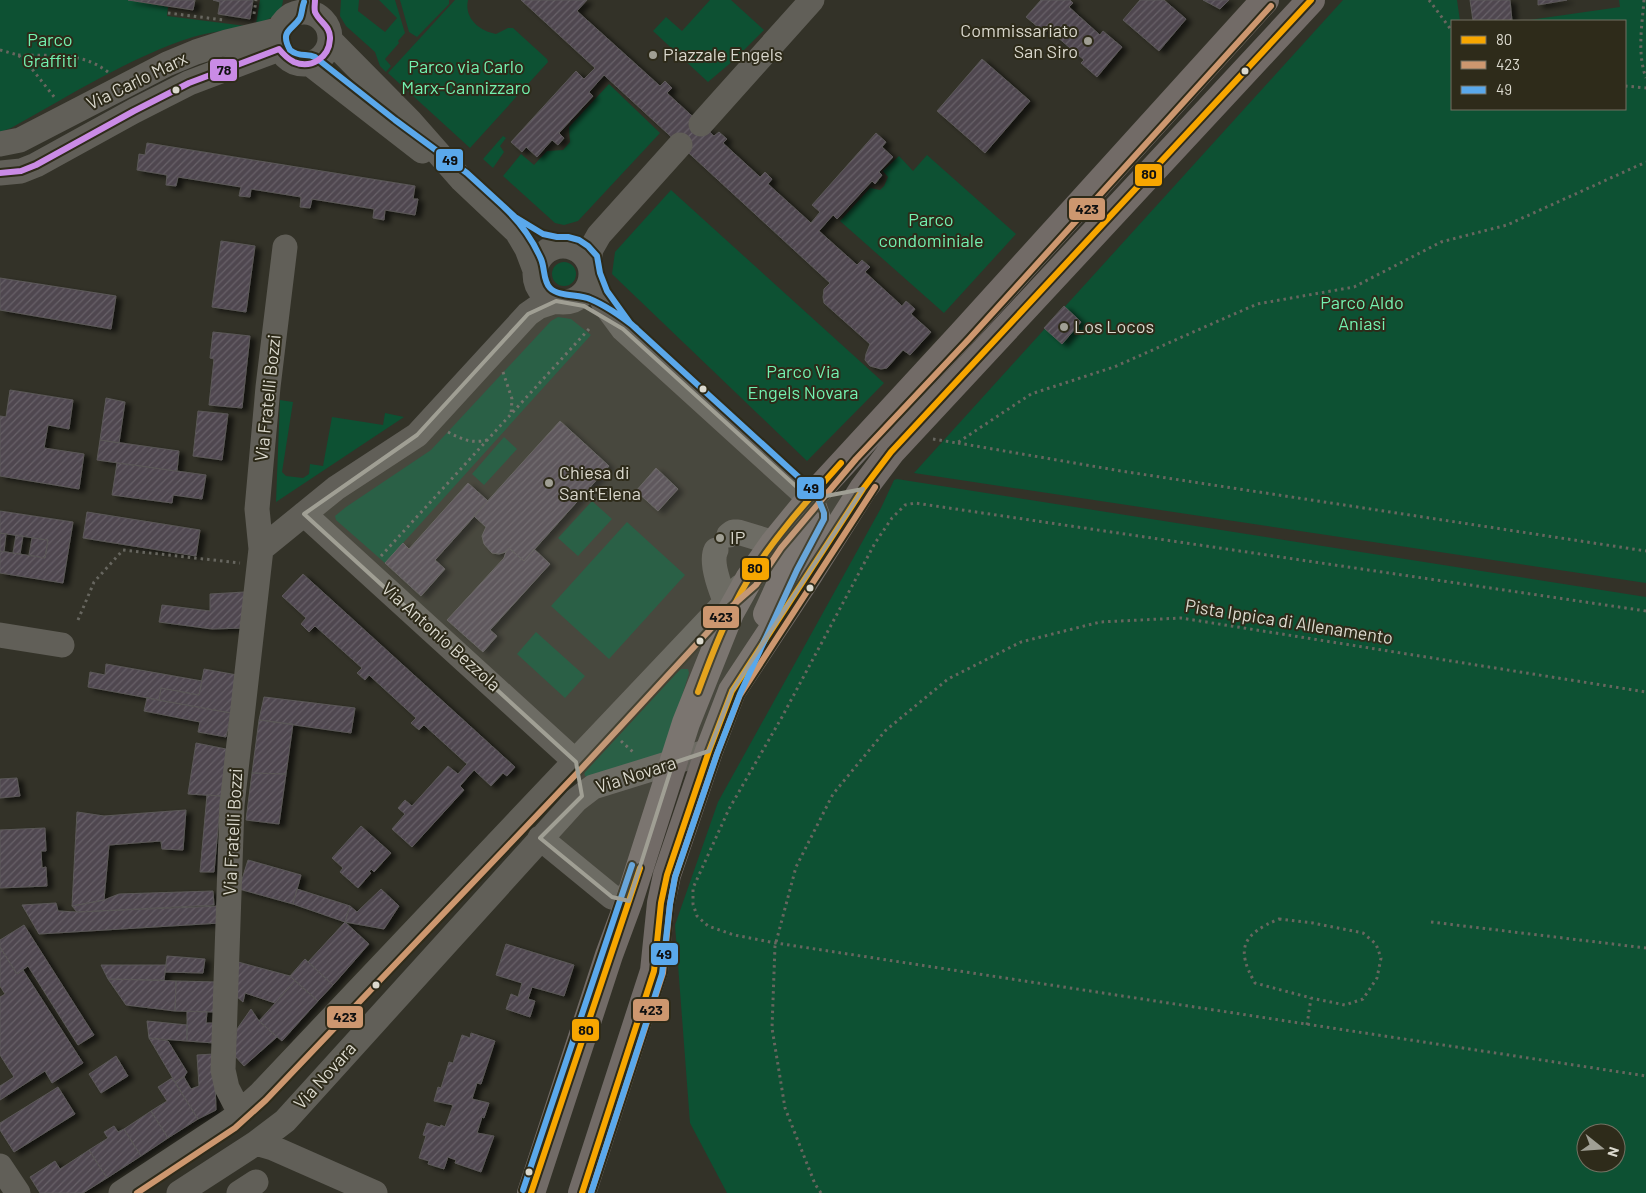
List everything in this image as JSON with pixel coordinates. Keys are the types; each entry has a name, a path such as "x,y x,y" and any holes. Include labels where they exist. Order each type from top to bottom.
{"main road":[{"path":"531,1193 673,763 728,607 774,543 810,498 963,333 1265,0"},
{"path":"732,691 863,489 906,434 1311,0"},
{"path":"810,498 835,497 863,489"},
{"path":"582,1193 654,971 661,902 667,875 709,751 732,691 789,566 816,516 810,498"}],"street":[{"path":"701,124 812,0"},
{"path":"839,449 1039,232 1128,132 1252,0"},
{"path":"296,18 327,26 330,40 327,51 323,56 310,64 291,62 286,58 296,18"},
{"name":"Via Carlo Marx","path":"0,144 20,140 116,81 296,18"},
{"name":"Via Carlo Marx","path":"0,173 20,171 36,166 134,111 189,83 296,18"},
{"path":"330,40 410,121 462,180 510,224 530,237 556,246"},
{"path":"310,64 390,128 462,180"},
{"path":"116,81 134,111"},
{"path":"1165,110 1190,131"},
{"path":"255,557 336,488 416,434 528,314 538,306 574,300 582,295 588,288 591,249 599,235 680,145"},
{"path":"510,224 527,249 541,291 548,298 592,309 623,329 810,498"},
{"path":"528,314 535,297 536,276 540,256 556,246 566,245 583,253 603,302 623,329"},
{"name":"Via Fratelli Bozzi","path":"240,1113 227,1088 224,1070 232,815 268,387 285,247"},
{"name":"Via Antonio Bezzola","path":"304,514 576,762"},
{"path":"728,607 714,564 714,555 723,542 733,532 738,532 774,543"},
{"name":"Via Novara","path":"121,1193 240,1113 576,762 728,607"},
{"path":"0,635 62,645"},
{"name":"Via Novara","path":"179,1193 256,1143 285,1121 540,838 582,796 593,787 709,751"},
{"path":"576,762 582,796"},
{"path":"540,838 612,897 629,901"},
{"path":"256,1143 273,1148 375,1193"},
{"path":"0,1166 18,1193"},
{"path":"218,1167 218,1193"}],"path":[{"path":"1429,0 1451,30"},
{"path":"1644,0 1641,44 1642,68 1646,78"},
{"path":"168,13 225,20"},
{"path":"0,50 18,55 68,56 85,59 100,66 116,81"},
{"path":"18,55 38,75 58,103"},
{"path":"1626,86 1646,88"},
{"path":"957,443 1031,394 1114,367 1257,304 1354,287 1441,242 1508,225 1646,162"},
{"path":"378,560 589,329"},
{"path":"502,369 512,399 511,414"},
{"path":"445,431 467,441 480,442 487,440"},
{"path":"927,438 1122,471 1646,551"},
{"path":"1646,612 916,503 905,504 892,518 875,543 782,717 729,809 693,888 693,904 697,916 708,926 734,935 1646,1076"},
{"path":"78,620 94,582 123,550 255,557"},
{"name":"Pista Ippica di Allenamento","path":"821,1193 815,1184 785,1108 772,1028 776,943 796,867 834,794 885,730 948,679 1021,642 1100,622 1181,618 1646,692"},
{"path":"1279,919 1314,923 1363,934 1376,944 1381,958 1377,978 1363,999 1345,1005 1311,998 1255,983 1246,968 1244,950 1249,937 1260,927 1279,919"},
{"path":"1431,922 1646,948"},
{"path":"1307,1024 1311,998"}],"highlighted area":[{"path":"556,301 584,306 623,329 810,499 863,489 732,691 709,751 673,763 629,901 612,897 540,838 582,796 576,762 304,514 417,435 528,314"}],"green space":[{"name":"Parco Graffiti","path":"0,0 128,0 168,7 167,16 246,26 193,37 170,45 123,66 11,128 0,132"},
{"path":"260,0 283,0 277,13 256,24"},
{"path":"341,0 359,0 358,11 385,32 397,18 379,0 395,0 405,33 385,59 391,66 386,72 380,66 375,52 346,26 340,16"},
{"path":"400,0 449,0 449,4 417,37 409,32"},
{"name":"Parco via Carlo Marx-Cannizzaro","path":"455,0 468,0 468,12 474,23 479,27 496,34 508,28 513,28 548,62 470,148 388,73"},
{"path":"710,0 731,0 764,30 734,60 708,82 653,31 666,17 682,31"},
{"name":"Parco Aldo Aniasi","path":"1343,0 1457,0 1460,20 1451,20 1451,110 1626,110 1626,20 1529,20 1620,7 1619,0 1646,0 1646,583 914,473"},
{"path":"609,84 660,133 578,221 564,225 555,223 503,176 521,154 534,165 547,151 563,150 570,142 569,127"},
{"path":"503,136 506,138 500,146 504,152 493,168 483,159"},
{"name":"Parco condominiale","path":"927,155 1016,234 944,313 840,221 870,188 880,190 884,186 888,177 883,171 899,156 913,171"},
{"name":"Parco Via Engels Novara","path":"671,190 884,383 807,461 612,274 615,252"},
{"path":"564,262 569,263 575,269 575,279 569,285 564,286 559,285 553,279 552,274 553,269 559,263"},
{"path":"558,317 571,319 591,335 385,563 336,520 335,516 346,507 431,450 551,321"},
{"path":"280,400 293,402 282,472 286,476 303,478 309,474 310,464 323,466 332,417 383,425 385,413 404,417 276,502"},
{"path":"504,437 517,449 484,485 472,474"},
{"path":"897,479 1646,597 1646,1193 727,1193 690,1123 675,925 718,802 881,508 894,480"},
{"path":"592,501 612,519 578,556 558,538"},
{"path":"627,522 685,575 609,659 551,606"},
{"path":"536,632 585,676 565,698 517,654"},
{"path":"681,669 688,669 689,673 665,752 587,777 585,776 584,772 587,768 664,684"}],"building":[{"path":"128,0 195,0 193,10"},
{"path":"213,0 253,0 250,19 218,14 220,2"},
{"path":"521,0 587,0 577,11 660,86 665,81 672,88 667,93 714,136 719,132 727,139 723,143 760,177 765,172 772,179 768,184 811,223 820,212 812,205 876,133 886,142 882,147 893,157 879,172 882,175 875,184 872,181 837,219 833,215 819,231 857,265 862,260 870,267 865,272 902,306 906,301 915,309 911,314 931,332 910,355 903,350 887,368 881,369 870,366 865,360 870,344 824,303 824,289 830,283 604,75 589,92 593,96 559,133 564,138 558,145 552,140 537,157 526,147 522,152 511,142 576,71 584,79 595,68"},
{"name":"Commissariato San Siro","path":"1041,0 1070,0 1073,3 1069,7 1100,35 1103,31 1122,47 1097,77 1081,63 1084,60 1048,29 1045,33 1026,17"},
{"path":"1140,0 1164,0 1186,19 1159,51 1123,20"},
{"path":"1203,0 1229,0 1220,9"},
{"path":"1470,0 1510,0 1512,20 1473,20"},
{"path":"1538,0 1567,0 1538,5"},
{"path":"982,59 1030,101 985,153 937,111"},
{"path":"147,143 415,186 413,199 418,199 415,215 385,210 384,220 373,218 374,209 312,199 310,208 300,207 301,197 251,189 250,197 239,196 241,187 178,177 176,186 166,185 167,175 137,170 139,154 145,155"},
{"path":"221,241 255,246 246,312 212,307"},
{"path":"0,278 116,296 111,329 0,310"},
{"path":"1064,306 1081,322 1062,344 1044,328"},
{"path":"213,332 250,336 242,408 209,405 214,359 210,358"},
{"path":"10,390 73,400 69,429 48,425 44,448 84,454 79,489 0,476 0,416 6,417"},
{"path":"106,398 125,402 119,443 100,440"},
{"path":"198,411 228,414 222,460 193,456"},
{"name":"Chiesa di Sant'Elena","path":"560,421 609,466 524,561 509,548 506,552 492,553 484,544 482,536 486,527 474,516"},
{"path":"100,440 179,451 177,471 97,460"},
{"path":"117,463 206,475 202,499 173,495 172,503 112,495"},
{"path":"656,468 678,489 658,511 636,491"},
{"path":"468,483 488,501 435,560 445,569 421,596 385,563 403,543 409,549"},
{"path":"0,511 73,522 63,583 0,573 0,551 45,558 48,540 0,533"},
{"path":"87,512 200,530 196,556 83,538"},
{"path":"0,533 6,534 4,552 0,551"},
{"path":"16,535 23,536 20,554 13,553"},
{"path":"32,538 48,540 45,558 29,555"},
{"path":"509,548 524,561 534,549 550,564 490,630 497,636 483,652 447,620 504,558"},
{"path":"303,574 515,767 507,776 503,773 491,786 474,770 460,786 464,790 412,847 392,829 405,814 398,808 405,800 412,806 448,766 458,774 467,764 424,725 419,730 411,723 416,718 369,675 365,680 357,673 362,668 315,626 309,632 301,624 306,618 282,596"},
{"path":"245,592 246,628 212,629 159,622 162,605 210,611 210,594"},
{"path":"106,664 202,681 199,695 161,688 159,700 88,687 90,672 105,675"},
{"path":"204,669 237,675 231,713 159,700 161,688 199,695"},
{"path":"264,697 355,708 351,733 259,720"},
{"path":"147,698 231,713 226,737 198,732 200,722 144,711"},
{"path":"259,720 293,724 286,774 252,773"},
{"path":"196,743 226,749 221,796 188,794"},
{"path":"252,773 286,774 279,824 246,820"},
{"path":"17,778 20,796 0,798 0,779"},
{"path":"207,795 221,796 214,872 200,872"},
{"path":"186,810 183,850 162,849 161,841 109,845 104,900 72,906 77,812 104,816"},
{"path":"361,826 391,853 374,872 371,869 369,872 371,873 358,888 340,872 343,868 332,858"},
{"path":"45,828 46,851 41,851 42,868 46,867 47,886 0,888 0,830"},
{"path":"248,860 301,875 293,904 239,889"},
{"path":"297,889 350,906 345,922 293,904"},
{"path":"381,889 399,906 384,929 345,922 350,906 357,912"},
{"path":"213,891 214,905 77,912 72,906 104,900 119,894"},
{"path":"56,903 58,911 77,912 221,906 220,923 39,934 22,905"},
{"path":"345,922 369,944 333,985 308,962"},
{"path":"24,925 94,1035 78,1045 28,966 17,974 0,947 0,940"},
{"path":"506,944 574,965 564,996 532,987 528,999 535,1001 530,1017 506,1009 511,994 518,997 522,983 496,975"},
{"path":"0,947 17,974 23,970 83,1063 52,1083 45,1071 0,1100 0,1086 14,1077 0,1055 0,997 5,994 0,986"},
{"path":"167,956 205,959 203,973 165,972"},
{"path":"305,959 333,985 318,1001 290,976"},
{"path":"238,962 290,976 295,981 275,1003 245,993 243,1002 236,996"},
{"path":"101,965 166,965 164,980 108,979"},
{"path":"108,979 176,981 175,1011 126,1005"},
{"path":"176,981 216,982 215,1012 175,1011"},
{"path":"295,981 318,1001 282,1041 259,1021"},
{"path":"251,1009 259,1021 277,1037 244,1066 234,1055 237,1029"},
{"path":"187,1011 207,1012 206,1023 214,1023 214,1043 187,1041"},
{"path":"147,1021 187,1025 187,1041 149,1038"},
{"path":"471,1033 495,1041 481,1084 477,1083 472,1099 489,1103 477,1133 494,1136 481,1172 455,1163 456,1160 448,1157 444,1169 428,1164 429,1161 419,1158 426,1136 423,1135 427,1123 445,1127 453,1105 434,1101 438,1087 441,1088 449,1062 453,1063 462,1035 470,1038"},
{"path":"149,1038 168,1041 187,1072 184,1077 175,1082"},
{"path":"214,1054 216,1110 198,1119 175,1082 184,1077 191,1089 199,1086 197,1055"},
{"path":"116,1056 128,1076 101,1093 89,1074"},
{"path":"172,1078 198,1119 168,1138 151,1111 167,1101 158,1087"},
{"path":"58,1087 75,1114 14,1152 0,1130 0,1123"},
{"path":"151,1111 168,1138 141,1156 124,1129"},
{"path":"114,1126 118,1132 124,1129 141,1156 107,1178 89,1150 108,1138 104,1132"},
{"path":"89,1150 107,1178 83,1193 40,1193 30,1177 55,1161 60,1169"}],"transit line":[{"name":"78","path":"0,173 21,171 36,165 189,83 279,49 294,62 300,64 313,63 326,52 330,39 327,27 315,12 315,0"},
{"name":"80","path":"582,1193 654,971 661,903 667,875 709,751 732,691 863,489 891,452 1311,0"},
{"name":"49","path":"304,2 300,18 286,34 290,50 300,55 315,57 395,120 467,173 515,217 543,234 568,237 579,240 588,246 597,256 600,273 607,291 630,323 816,493 824,513 824,519 797,570 740,694 717,754 675,877 662,974 591,1193"},
{"name":"423","path":"137,1193 235,1128 266,1100 582,768 731,607 756,585 781,548 856,459 969,339 1271,6"},
{"name":"49","path":"503,206 520,224 534,244 541,259 546,282 550,288 558,293 585,297 596,302 636,328"},
{"name":"80","path":"698,692 714,649 748,580 780,534 841,463"},
{"name":"423","path":"591,1193 663,973 670,904 675,877 717,754 740,695 875,487"},
{"name":"49","path":"523,1190 632,865"},
{"name":"80","path":"531,1193 640,868"}],"place":[{"name":"Commissariato San Siro","path":"1088,41"},
{"name":"Piazzale Engels","path":"653,55"},
{"name":"Los Locos","path":"1064,327"},
{"name":"Chiesa di Sant'Elena","path":"549,483"},
{"name":"IP","path":"720,538"}]}
